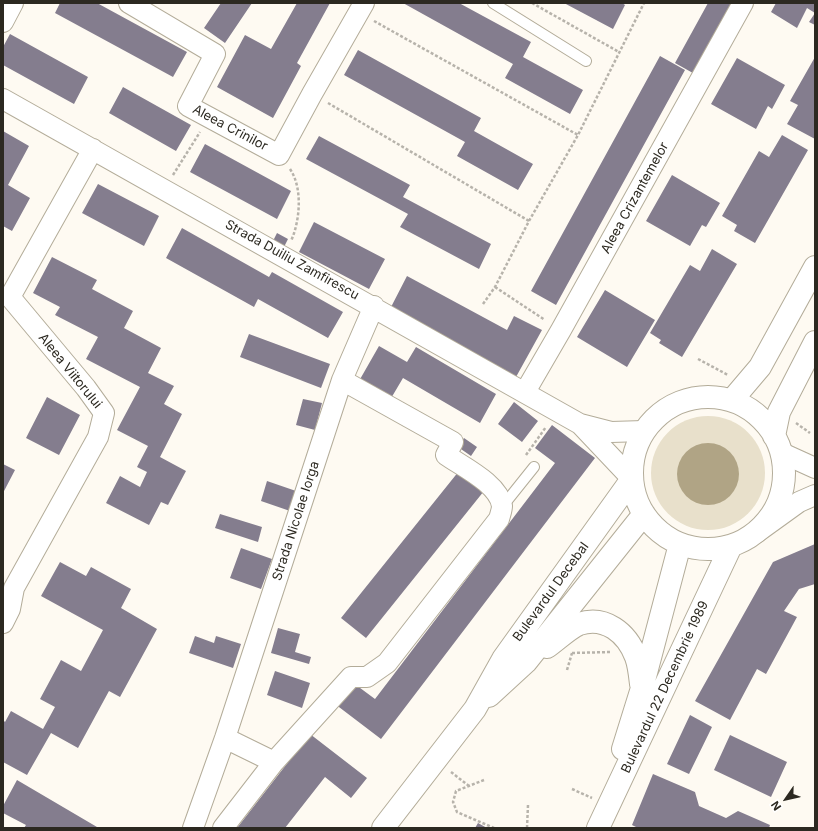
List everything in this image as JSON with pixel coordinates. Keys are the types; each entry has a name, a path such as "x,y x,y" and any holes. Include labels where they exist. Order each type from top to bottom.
{"main road":[{"path":"732,400 760,367 815,267"},
{"path":"778,445 779,412 815,342"},
{"path":"705,397 732,400 750,410 766,423 778,445 784,468 781,497 775,510 756,533 731,546 714,549 697,549 680,544 659,532 644,514 634,491 632,479 635,451 644,431 654,419 666,409 679,402 705,397"},
{"name":"Bulevardul Decebal","path":"383,828 475,709 503,659 632,479"},
{"name":"Bulevardul Decebal","path":"475,709 526,662 644,514"},
{"name":"Bulevardul 22 Decembrie 1989","path":"598,828 642,688 680,544"},
{"name":"Bulevardul 22 Decembrie 1989","path":"598,828 731,546"},
{"path":"526,662 578,625 599,621 611,625 629,643 636,657 642,688"}],"street":[{"path":"3,22 13,3"},
{"name":"Aleea Crinilor","path":"128,3 215,54 188,106 279,155 312,94 362,8"},
{"name":"Aleea Crizantemelor","path":"525,392 562,330 743,3"},
{"name":"Strada Duiliu Zamfirescu","path":"3,99 374,306 580,424"},
{"name":"Aleea Viitorului","path":"3,623 10,609 14,588 98,437 104,413 86,388 10,297 93,149"},
{"name":"Strada Nicolae Iorga","path":"193,828 226,738 342,380 374,306"},
{"path":"223,828 274,762 351,677 367,677 387,663 499,519 502,507 498,495 487,482 446,455 453,442 342,380"},
{"path":"580,424 612,432 644,431"},
{"path":"580,424 632,479"},
{"path":"778,445 815,468"},
{"path":"756,533 799,502 815,495"},
{"path":"226,738 274,762"}],"lane":[{"path":"493,3 586,61"},
{"path":"502,507 534,467"}],"path":[{"path":"532,3 619,52"},
{"path":"483,304 496,287 529,221 578,134 644,3"},
{"path":"362,8 578,134"},
{"path":"312,94 529,221"},
{"path":"164,189 210,118"},
{"path":"279,155 296,178 298,200 296,231 285,256"},
{"path":"496,287 562,330"},
{"path":"534,467 523,460 557,411"},
{"path":"572,653 617,651 629,643"},
{"path":"484,780 456,791 453,802 457,812 494,828"},
{"path":"572,789 605,804"},
{"path":"527,828 528,805"}],"shaded area":[{"path":"708,416 730,420 740,425 756,441 761,451 765,473 761,495 756,505 740,521 730,526 708,530 686,526 676,521 660,505 655,495 651,473 655,451 660,441 676,425 686,420"},
{"path":"702,443 714,443 730,452 737,462 739,474 737,486 730,496 714,505 702,505 691,500 682,491 677,480 677,468 682,457 691,448"}],"building":[{"path":"60,3 97,3 187,52 173,77 55,13"},
{"path":"221,3 252,3 225,43 204,28"},
{"path":"297,3 330,3 297,63 301,66 273,118 217,87 245,35 271,49"},
{"path":"403,3 459,3 531,42 523,57 583,90 570,114 505,78 513,64"},
{"path":"564,3 622,3 625,5 613,29"},
{"path":"708,3 741,3 700,77 675,63"},
{"path":"776,3 815,3 815,13 807,8 797,28 771,12"},
{"path":"815,13 815,25 809,22"},
{"path":"10,34 88,77 74,104 3,65 3,47"},
{"path":"358,50 481,118 474,131 533,164 518,190 457,156 465,142 344,75"},
{"path":"660,56 685,70 556,305 531,291"},
{"path":"815,57 815,139 787,124 798,105 790,101"},
{"path":"737,58 785,85 772,109 768,106 756,129 711,104"},
{"path":"123,87 191,125 176,151 109,113"},
{"path":"3,131 29,146 8,185 30,198 12,231 3,226"},
{"path":"782,135 808,150 755,243 734,231 737,225 722,216 759,151 769,157"},
{"path":"319,136 410,185 403,197 491,244 479,269 400,227 408,214 306,159"},
{"path":"205,144 291,191 277,219 190,172"},
{"path":"672,175 720,203 706,227 702,225 690,246 646,221"},
{"path":"98,184 159,216 144,246 82,213"},
{"path":"314,222 385,259 369,289 299,252"},
{"path":"182,228 269,277 272,272 343,312 328,338 258,299 254,307 166,258"},
{"path":"277,233 288,239 284,247 273,241"},
{"path":"712,249 737,264 682,357 659,343 661,340 650,333 690,265 700,271"},
{"path":"52,257 97,280 92,289 133,311 124,328 161,348 148,373 174,386 164,404 182,414 160,457 186,471 168,505 161,502 149,525 106,503 120,476 140,487 147,472 137,467 148,446 117,430 140,387 86,359 98,337 55,315 60,307 33,293"},
{"path":"407,276 507,330 514,316 542,330 516,377 390,309"},
{"path":"605,290 655,320 627,367 577,337"},
{"path":"249,334 330,364 321,388 240,357"},
{"path":"379,346 407,362 416,347 496,394 480,423 403,378 390,400 359,381"},
{"path":"47,397 80,415 59,455 26,438"},
{"path":"303,399 322,403 315,430 296,425"},
{"path":"514,402 538,421 522,442 498,424"},
{"path":"552,425 595,458 381,739 335,704 352,682 375,699 555,463 535,448"},
{"path":"464,438 477,447 471,456 458,447"},
{"path":"3,464 15,470 3,493"},
{"path":"459,471 484,491 366,638 341,618"},
{"path":"267,481 296,491 290,511 261,501"},
{"path":"220,514 262,527 258,542 215,528"},
{"path":"815,544 815,584 799,589 784,611 797,617 766,674 757,669 730,720 695,701 773,562"},
{"path":"241,548 272,559 261,589 230,578"},
{"path":"60,562 86,576 91,567 131,589 121,608 157,629 120,697 109,691 78,748 51,733 27,775 3,762 3,720 5,722 11,711 43,729 55,707 40,699 61,660 81,671 103,630 41,596"},
{"path":"278,628 300,634 295,652 311,657 309,664 271,653"},
{"path":"195,636 214,643 216,636 241,644 233,668 189,653"},
{"path":"275,671 310,683 302,708 267,695"},
{"path":"690,715 712,727 689,774 667,764"},
{"path":"310,734 367,778 351,798 325,777 285,828 237,828"},
{"path":"730,735 787,762 771,797 714,770"},
{"path":"653,774 695,792 699,806 726,818 738,811 770,825 769,828 638,828 632,825"},
{"path":"17,780 97,828 24,828 26,825 3,813 3,806"},
{"path":"478,823 487,828 475,828"}]}
